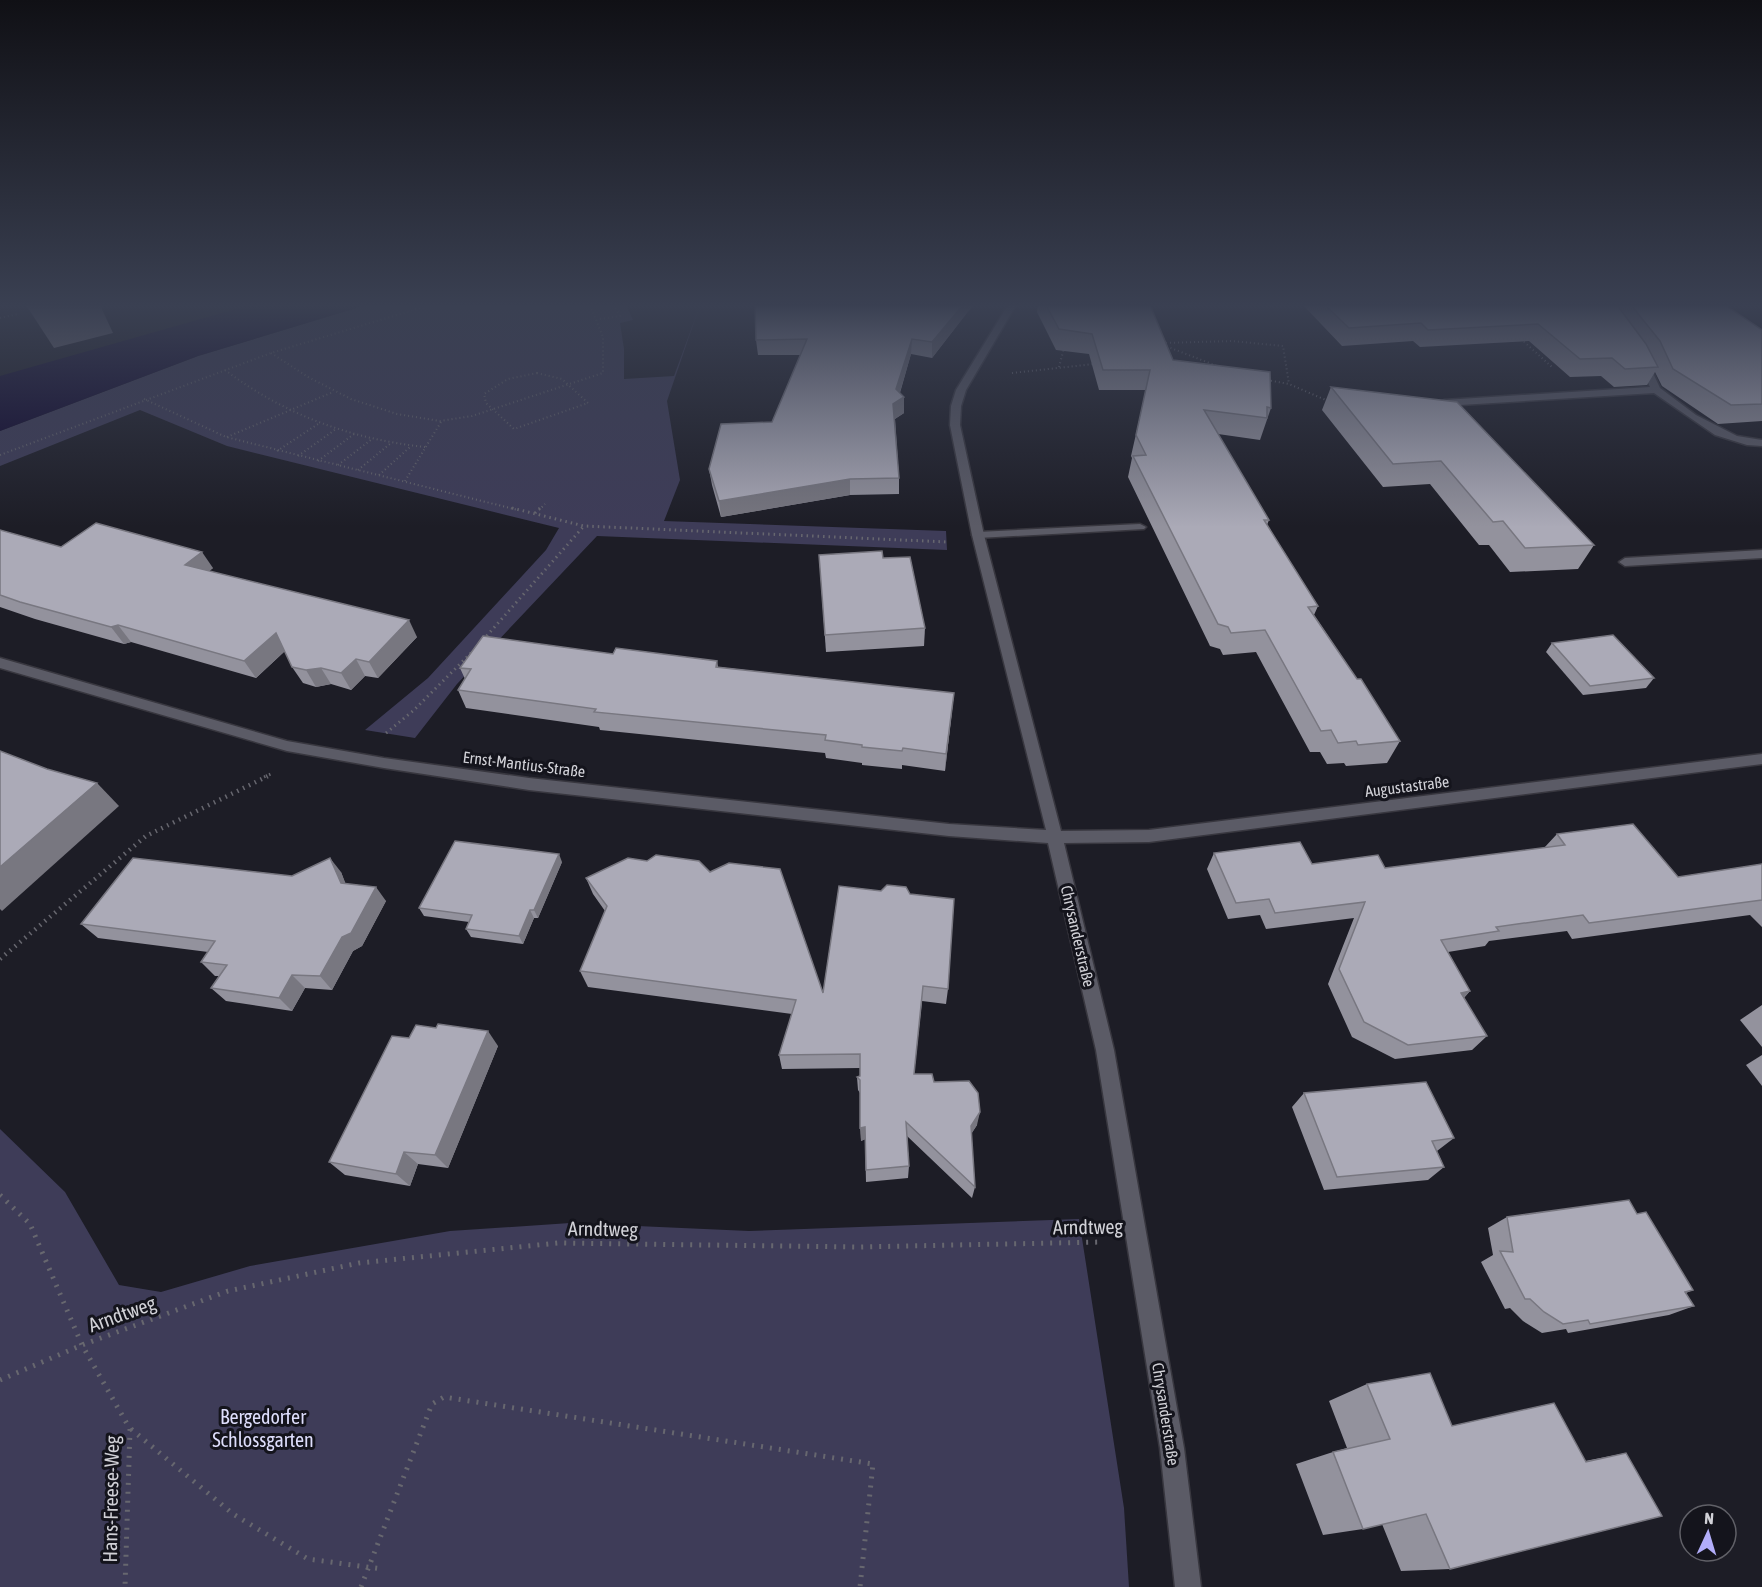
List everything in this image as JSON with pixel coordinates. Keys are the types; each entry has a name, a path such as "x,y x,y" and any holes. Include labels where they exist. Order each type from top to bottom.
{"street":[{"name":"Chrysanderstraße","path":"968,379 956,406 955,426 960,457 1055,837 1105,1050 1172,1448 1188,1587"},
{"path":"1650,379 1656,390 1707,427 1751,444 1762,443"},
{"path":"1444,403 1656,390"},
{"path":"979,539 1140,527"},
{"path":"1625,562 1762,554"},
{"name":"Ernst-Mantius-Straße","path":"0,663 287,746 321,752 541,786 949,830 1055,837"},
{"name":"Augustastraße","path":"1055,837 1149,836 1762,759"}],"path":[{"path":"0,455 200,379"},
{"path":"236,379 252,392 319,423 355,434 425,447"},
{"path":"309,379 334,392 409,416 441,422 466,418 584,379"},
{"path":"507,379 496,383 484,394 486,403 514,429 588,402 560,379"},
{"path":"1264,379 1289,384 1335,404"},
{"path":"1288,379 1289,384"},
{"path":"1566,379 1583,394"},
{"path":"226,437 334,392"},
{"path":"144,399 156,407 226,437 584,526 979,539"},
{"path":"405,481 441,422"},
{"path":"276,451 319,423"},
{"path":"298,456 336,428"},
{"path":"318,461 355,434"},
{"path":"338,465 373,438"},
{"path":"358,470 392,442"},
{"path":"378,475 411,446"},
{"path":"535,513 545,504"},
{"path":"355,757 414,710 466,657 584,526"},
{"path":"0,959 146,836 237,789 321,752"},
{"name":"Hans-Freese-Weg","path":"0,1195 30,1224 82,1345 130,1429 125,1587"},
{"name":"Arndtweg","path":"0,1380 82,1345 228,1291 359,1263 558,1243 858,1247 1137,1241"},
{"path":"362,1587 432,1404 444,1397 873,1464 860,1587"},
{"path":"130,1429 233,1514 308,1558 382,1569"}],"green space":[{"path":"137,379 675,379 667,401 680,480 664,521 946,531 947,550 597,536 457,684 415,738 365,730 428,678 546,550 559,528 227,446 140,410 0,466 0,431"},
{"name":"Bergedorfer Schlossgarten","path":"0,1129 65,1192 119,1285 161,1292 250,1266 450,1231 570,1223 749,1231 1079,1219 1124,1508 1129,1587 0,1587"}],"shaded area":[{"path":"0,379 137,379 0,431"}],"building":[{"path":"790,379 899,379 896,389 904,397 893,404 899,478 850,479 719,501 709,469 721,424 772,422"},
{"path":"1148,379 1270,379 1271,408 1267,407 1267,418 1204,410 1269,520 1264,520 1318,606 1308,607 1357,679 1361,679 1400,741 1358,745 1356,741 1338,743 1331,730 1321,731 1265,630 1231,633 1228,627 1218,624 1133,456 1146,455 1136,435"},
{"path":"1689,379 1762,379 1762,404 1731,405"},
{"path":"1331,387 1457,402 1594,545 1525,548 1503,521 1493,522 1441,461 1393,464"},
{"path":"96,523 202,552 185,565 409,620 369,662 356,659 341,673 321,668 306,670 292,667 276,633 244,661 118,625 111,627 0,595 0,530 61,547"},
{"path":"882,551 883,558 910,557 925,628 825,635 819,555"},
{"path":"1613,635 1654,678 1590,686 1552,643"},
{"path":"483,636 613,654 616,648 717,661 716,667 954,693 946,754 903,748 902,751 862,747 862,745 825,740 826,735 594,712 596,709 458,690 471,669 460,668"},
{"path":"0,751 47,769 97,783 0,867"},
{"path":"1633,824 1678,877 1762,864 1762,900 1589,923 1583,915 1496,927 1499,931 1441,940 1470,991 1461,993 1487,1036 1408,1045 1364,1022 1339,969 1365,902 1275,913 1269,899 1236,903 1214,853 1300,842 1312,864 1378,855 1385,868 1565,845 1557,834"},
{"path":"455,841 559,854 534,910 530,910 519,936 466,929 472,915 419,908"},
{"path":"656,855 699,861 710,872 729,863 780,869 823,993 839,886 881,891 887,885 906,887 910,894 954,899 948,989 923,986 914,1074 932,1074 934,1082 969,1081 978,1093 980,1112 971,1126 975,1187 906,1122 909,1166 866,1170 865,1127 860,1128 860,1080 857,1077 860,1076 860,1054 779,1055 796,1000 580,971 607,906 586,878 628,858 647,861"},
{"path":"133,858 292,876 330,858 341,883 376,887 351,933 342,937 320,976 292,975 279,998 211,988 227,965 201,962 215,941 81,924"},
{"path":"438,1024 488,1031 435,1155 404,1152 396,1174 329,1162 392,1036 409,1038 416,1025 436,1028"},
{"path":"1426,1082 1454,1138 1432,1141 1444,1167 1337,1177 1304,1093"},
{"path":"1629,1200 1637,1214 1646,1212 1693,1290 1685,1292 1694,1306 1590,1324 1588,1320 1563,1324 1544,1312 1530,1299 1525,1299 1500,1251 1513,1252 1507,1217"},
{"path":"1430,1373 1452,1426 1554,1403 1586,1462 1626,1453 1662,1516 1450,1569 1426,1514 1363,1529 1333,1452 1390,1439 1367,1384"}]}
